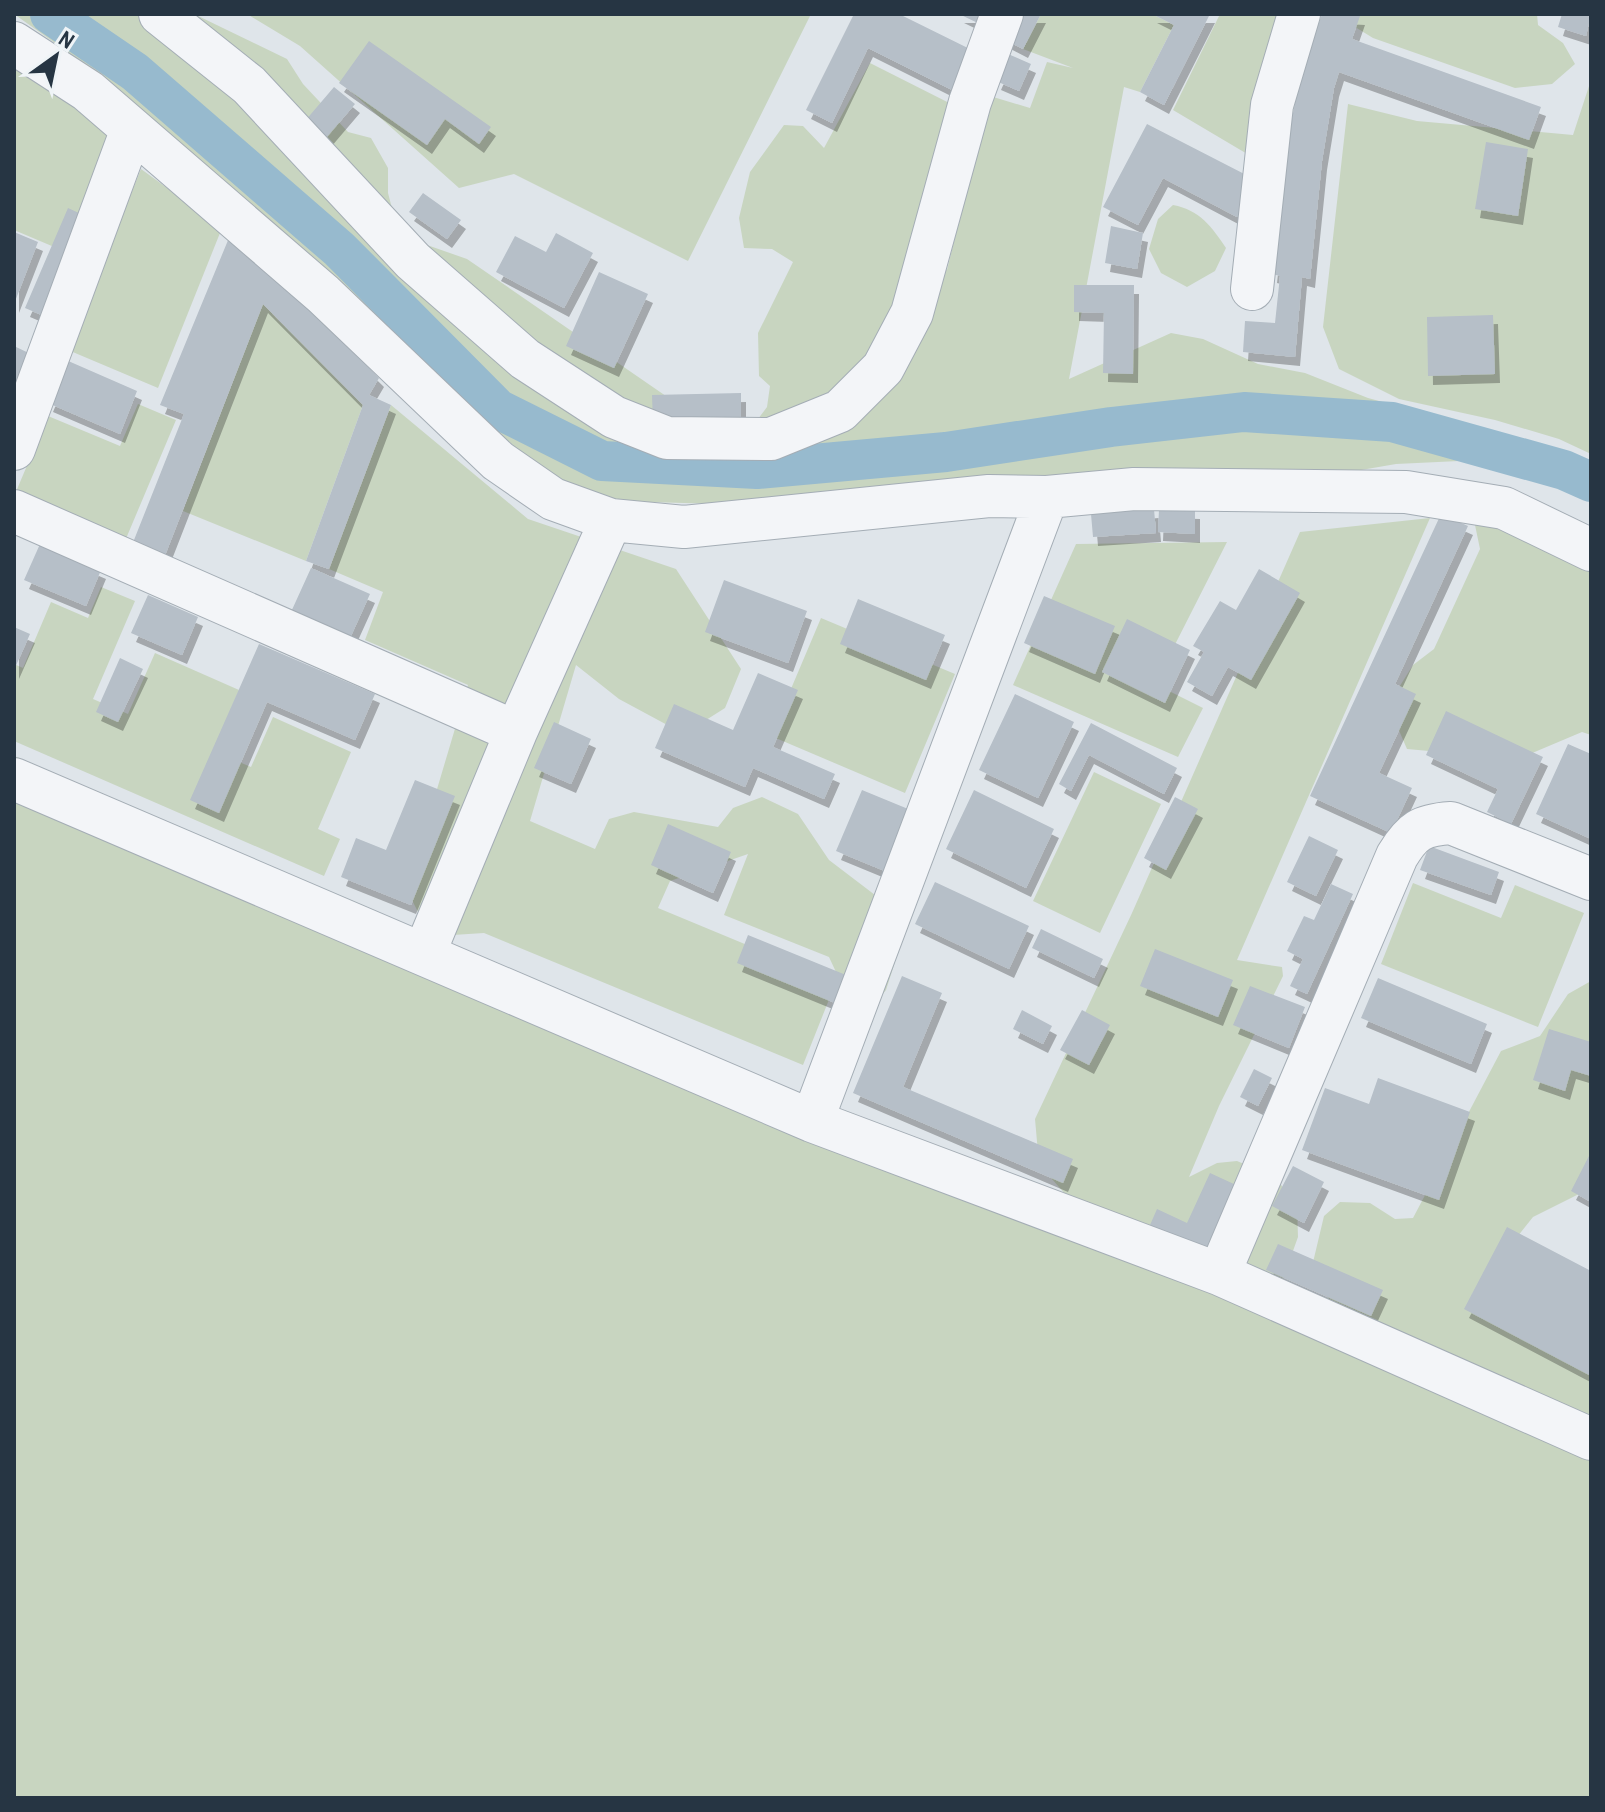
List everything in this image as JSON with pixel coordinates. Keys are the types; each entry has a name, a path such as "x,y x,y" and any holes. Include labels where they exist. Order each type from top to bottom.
{"street":[{"path":"160,14 249,85 413,261 525,359 614,417 667,438 771,439 840,411 883,368 912,313 970,102 1002,14"},
{"path":"1252,289 1272,105 1299,14"},
{"path":"14,43 88,91 323,294 498,461 553,499 611,520 684,527 989,496 1047,497 1134,489 1406,492 1504,508 1591,550"},
{"path":"14,449 132,129"},
{"path":"812,1121 1047,497"},
{"path":"14,511 516,732"},
{"path":"424,954 516,732 611,520"},
{"path":"14,779 812,1121 1219,1274 1591,1439"},
{"path":"1219,1274 1397,856 1409,836 1429,824 1451,823 1591,879"}],"green space":[{"path":"14,14 194,14 287,59 303,84 348,132 371,138 388,168 388,193 394,216 427,245 467,259 692,414 752,427 767,407 770,386 759,376 758,333 793,262 772,249 744,248 739,218 750,172 784,125 803,126 824,148 870,63 973,115 919,245 947,270 990,96 1030,108 1047,62 1073,68 1023,49 1041,14 1152,14 1174,25 1140,92 1124,87 1069,379 1171,333 1203,339 1258,364 1305,373 1368,398 1494,432 1497,440 1480,460 1396,464 1338,474 790,506 613,501 560,479 515,447 69,53"},
{"path":"247,14 811,14 688,261 514,174 459,188 300,46"},
{"path":"1220,14 1284,14 1254,158 1173,110"},
{"path":"1334,14 1537,14 1538,25 1563,43 1575,64 1552,84 1515,88 1373,38"},
{"path":"14,54 115,137 66,252 14,230"},
{"path":"1591,80 1591,454 1559,439 1495,420 1399,399 1339,369 1323,327 1348,104 1417,121 1573,135"},
{"path":"141,169 222,228 158,388 68,350"},
{"path":"1173,205 1198,215 1226,248 1215,271 1187,287 1161,273 1149,249 1158,219"},
{"path":"263,304 363,405 306,561 183,511"},
{"path":"138,404 176,420 125,541 15,494 48,416 120,446"},
{"path":"391,405 528,519 676,569 741,669 725,708 684,734 619,699 576,665 530,821 595,849 609,819 634,812 718,827 733,808 762,797 798,814 829,860 875,895 895,962 886,990 875,1004 848,998 829,957 724,915 748,854 670,881 658,908 836,982 803,1065 484,933 453,935 421,918 407,890 468,685 365,640 383,592 329,569"},
{"path":"1496,490 1548,506 1570,519 1591,539 1591,735 1582,732 1518,759 1407,749 1388,705 1413,665 1434,649 1480,549 1475,525 1480,502"},
{"path":"1430,518 1237,960 1282,967 1283,976 1219,1106 1189,1177 1217,1163 1237,1161 1275,1177 1297,1206 1298,1237 1280,1287 1065,1194 1039,1164 1035,1119 1132,913 1300,532"},
{"path":"1227,542 1155,684 1203,708 1178,757 1013,685 1076,544"},
{"path":"101,587 135,601 93,699 128,714 155,653 239,690 213,751 251,767 273,717 351,752 318,829 340,839 324,876 14,741 14,664 23,668 51,602 88,618"},
{"path":"821,618 955,674 905,793 771,736"},
{"path":"14,756 431,936 1591,1448 1591,1798 14,1798"},
{"path":"1094,772 1161,804 1100,933 1033,901"},
{"path":"1413,883 1501,918 1515,885 1584,913 1538,1027 1381,964"},
{"path":"1591,981 1591,1188 1533,1217 1472,1294 1591,1365 1591,1426 1342,1315 1310,1275 1324,1216 1340,1202 1370,1203 1395,1219 1413,1218 1501,1051 1540,1036 1568,994"}],"building":[{"path":"854,14 899,14 982,55 962,95 868,48 832,123 806,110"},
{"path":"959,14 990,14 984,26"},
{"path":"1012,14 1041,14 1023,49 1000,37"},
{"path":"1152,14 1210,14 1164,105 1140,92 1174,25"},
{"path":"1322,14 1360,16 1352,39 1541,107 1529,140 1339,72 1322,161 1310,279 1302,277 1295,357 1243,352 1245,321 1275,323 1280,276 1272,274 1285,156 1300,76"},
{"path":"1562,14 1591,14 1586,36 1558,27"},
{"path":"369,41 491,127 479,144 445,119 427,145 339,83"},
{"path":"1008,54 1031,64 1019,91 996,81"},
{"path":"334,87 355,104 326,138 305,121"},
{"path":"1147,124 1256,180 1237,217 1163,178 1138,225 1103,207"},
{"path":"1486,142 1528,149 1518,216 1475,209"},
{"path":"423,193 461,220 447,239 409,212"},
{"path":"68,208 94,220 51,319 25,308"},
{"path":"1111,226 1143,233 1137,269 1105,263"},
{"path":"14,232 38,242 14,304"},
{"path":"231,233 379,378 369,395 391,405 329,569 306,561 363,405 263,304 164,558 132,545 184,414 160,405"},
{"path":"556,233 593,253 564,308 496,272 515,236 546,252"},
{"path":"599,272 648,294 614,368 566,346"},
{"path":"1074,285 1134,285 1133,374 1103,373 1104,313 1074,312"},
{"path":"1493,315 1495,374 1428,376 1427,317"},
{"path":"14,346 35,356 14,403"},
{"path":"66,360 137,391 120,434 48,403"},
{"path":"741,393 741,422 653,423 652,395"},
{"path":"1154,509 1156,533 1093,537 1091,514"},
{"path":"1159,509 1195,510 1195,534 1158,532"},
{"path":"1441,514 1468,526 1395,684 1416,694 1379,773 1412,788 1391,833 1310,796"},
{"path":"40,544 101,570 86,606 24,580"},
{"path":"311,568 370,594 350,638 291,612"},
{"path":"1259,569 1300,593 1251,680 1228,667 1212,696 1187,682 1204,652 1193,646 1220,601 1236,610"},
{"path":"724,580 807,611 788,663 705,632"},
{"path":"148,595 198,617 182,655 131,633"},
{"path":"1044,596 1115,626 1095,674 1024,643"},
{"path":"858,599 945,635 926,680 840,644"},
{"path":"1127,619 1190,650 1165,703 1102,672"},
{"path":"14,627 30,634 14,670"},
{"path":"259,644 375,694 355,740 267,702 219,813 190,800"},
{"path":"120,658 143,669 118,722 96,712"},
{"path":"758,673 798,690 773,747 835,774 824,799 753,768 745,787 655,748 674,704 733,730"},
{"path":"1015,694 1074,722 1038,798 979,770"},
{"path":"1446,711 1543,757 1511,824 1487,812 1498,789 1426,755"},
{"path":"554,722 591,739 571,784 534,768"},
{"path":"1091,723 1177,768 1164,794 1089,755 1071,791 1059,784"},
{"path":"1568,744 1591,754 1591,839 1536,814"},
{"path":"415,780 455,796 411,905 341,877 356,838 386,850"},
{"path":"862,790 913,811 887,872 836,851"},
{"path":"974,790 1054,829 1026,888 946,849"},
{"path":"1175,797 1198,809 1166,870 1144,858"},
{"path":"668,824 731,852 713,893 651,865"},
{"path":"1309,836 1338,850 1316,896 1287,882"},
{"path":"1429,846 1499,872 1491,895 1420,870"},
{"path":"935,882 1029,926 1009,969 915,924"},
{"path":"1331,884 1353,894 1307,994 1290,986 1303,959 1287,951 1304,916 1314,920"},
{"path":"1041,929 1103,959 1094,978 1032,948"},
{"path":"748,935 846,975 835,1003 737,963"},
{"path":"1155,949 1233,980 1218,1017 1140,986"},
{"path":"902,976 942,993 903,1087 1073,1159 1063,1183 853,1093"},
{"path":"1378,978 1487,1024 1471,1064 1361,1018"},
{"path":"1250,986 1305,1007 1289,1048 1233,1025"},
{"path":"1022,1010 1052,1026 1043,1044 1013,1029"},
{"path":"1082,1010 1110,1025 1089,1065 1060,1050"},
{"path":"1549,1029 1591,1042 1591,1076 1571,1070 1565,1091 1533,1080"},
{"path":"1254,1069 1272,1078 1258,1106 1240,1097"},
{"path":"1378,1078 1470,1112 1439,1200 1302,1150 1325,1088 1369,1104"},
{"path":"1591,1152 1591,1202 1571,1191"},
{"path":"1293,1166 1324,1182 1304,1223 1272,1206"},
{"path":"1210,1173 1236,1185 1206,1250 1150,1225 1157,1209 1187,1223"},
{"path":"1507,1227 1591,1271 1591,1376 1464,1309"},
{"path":"1278,1244 1383,1290 1371,1316 1266,1270"}],"waterway":[{"path":"50,14 135,72 339,249 498,409 602,461 757,469 946,452 1111,427 1244,412 1392,422 1564,470 1591,482"}]}
